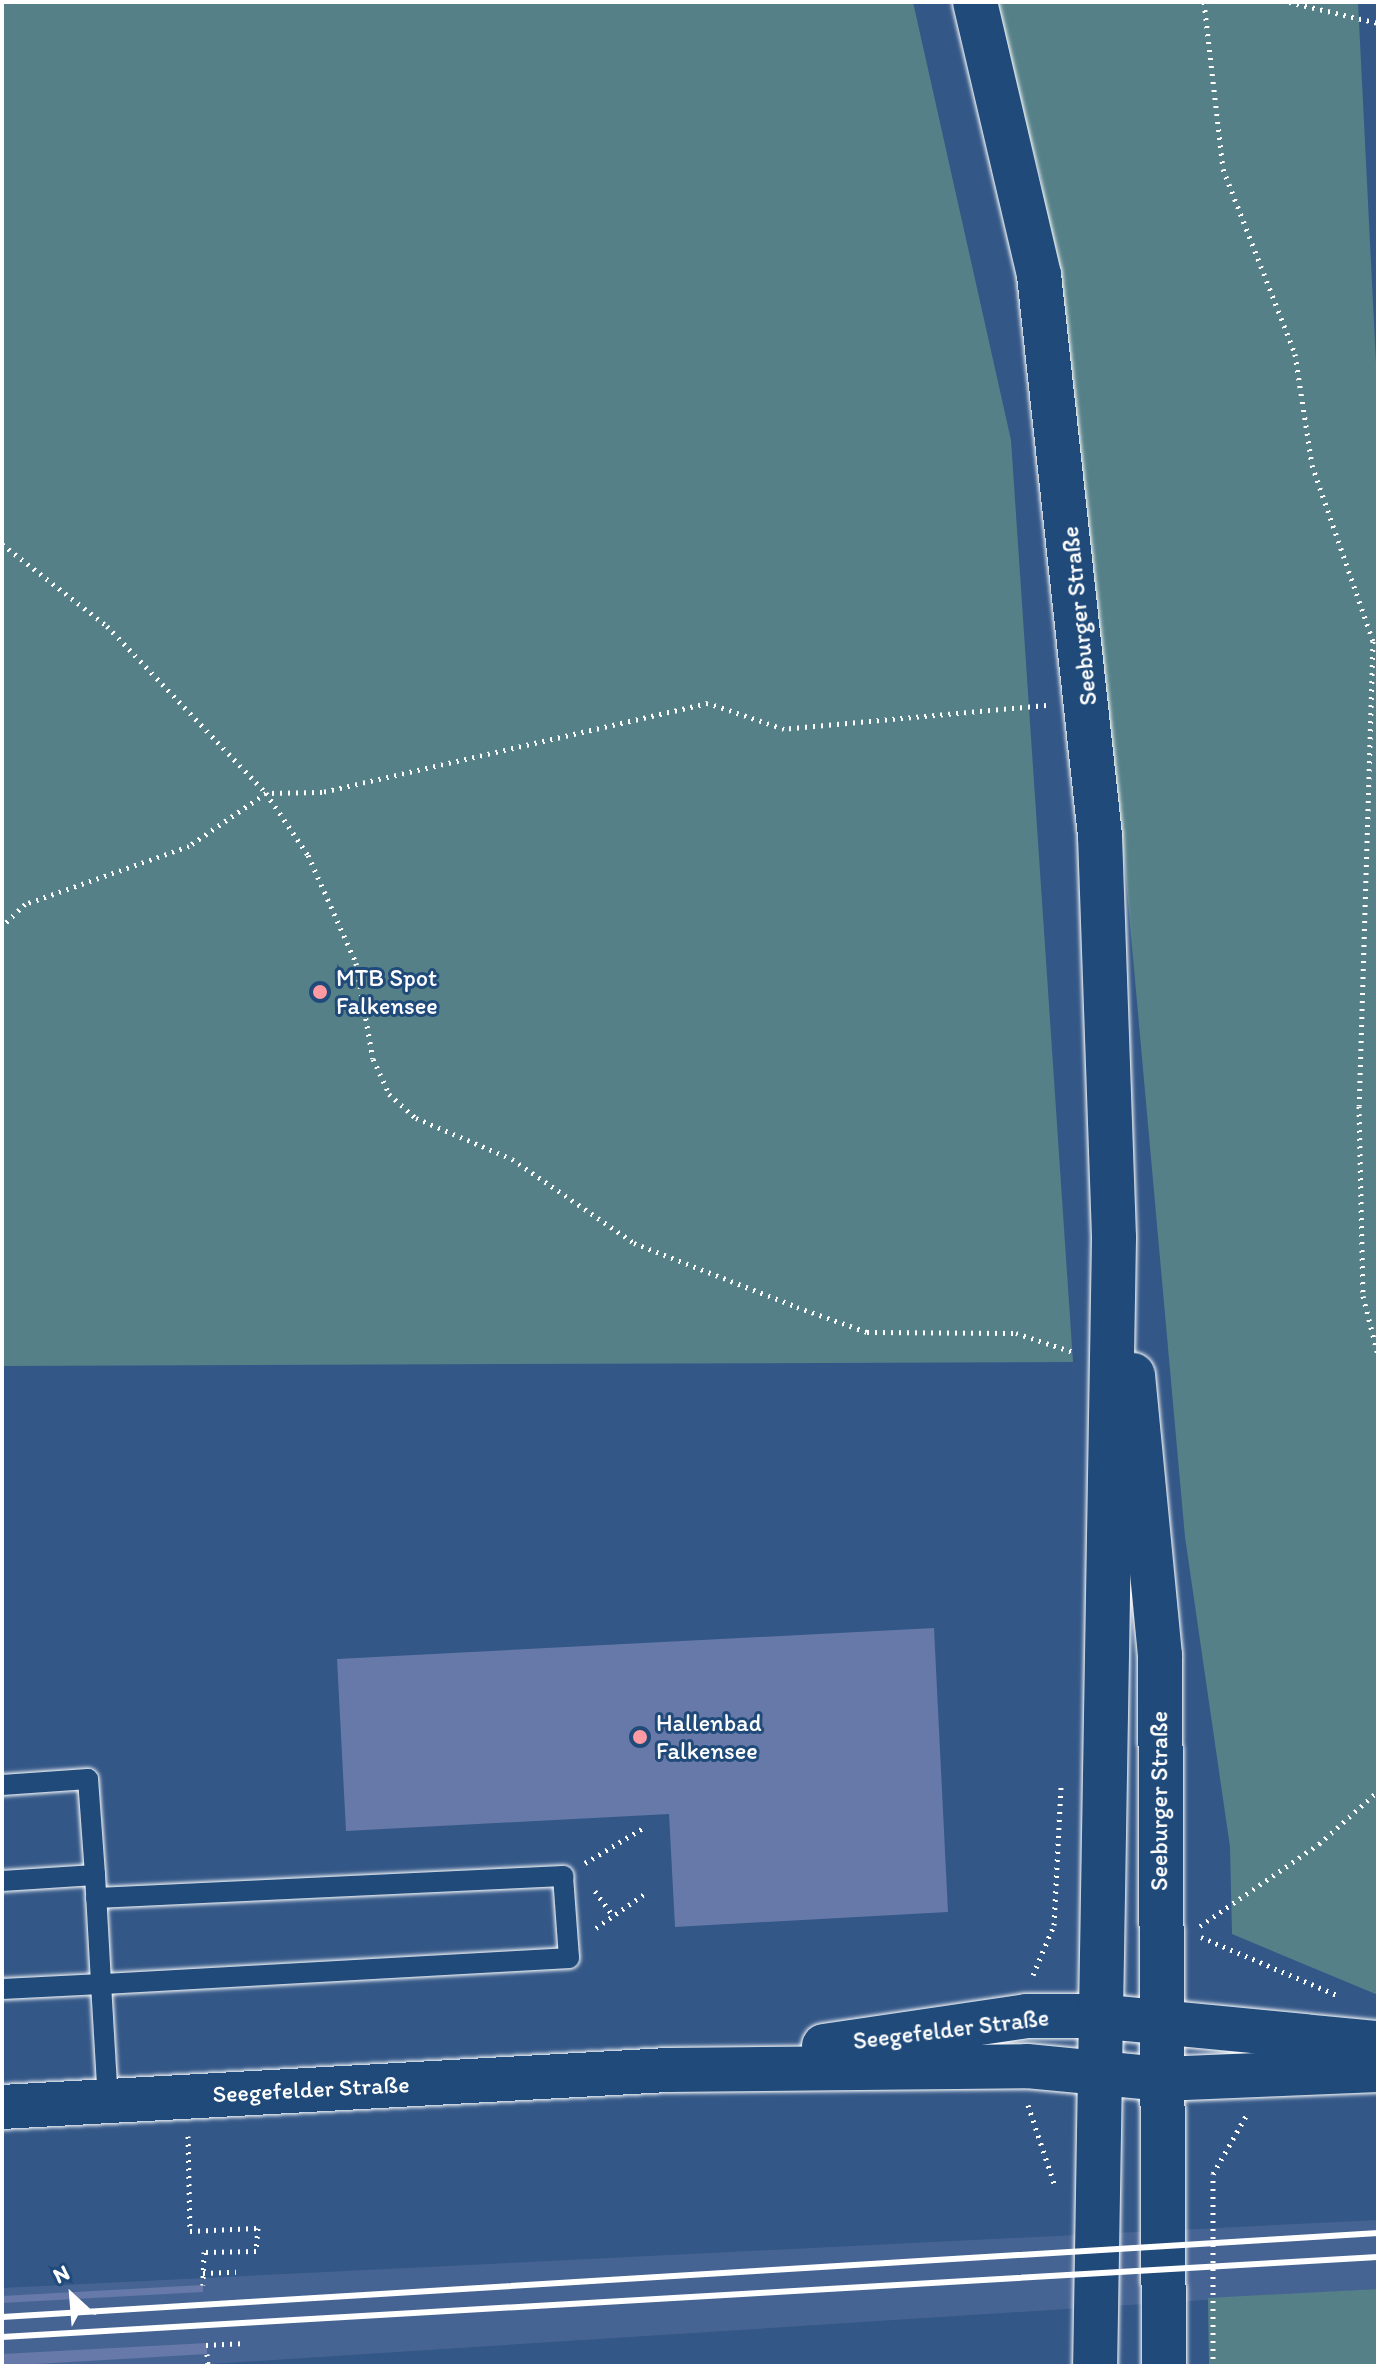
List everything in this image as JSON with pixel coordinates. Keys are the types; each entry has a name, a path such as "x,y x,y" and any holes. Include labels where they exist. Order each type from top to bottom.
{"main road":[{"name":"Seeburger Straße","path":"975,2 1039,275 1075,558 1100,836 1114,1238 1095,2069 1095,2366"},
{"name":"Seeburger Straße","path":"1114,1238 1146,1459 1160,1655 1169,1930 1158,2016 1164,2366"},
{"name":"Seegefelder Straße","path":"668,2070 1026,2016 1158,2016 1378,2043"},
{"name":"Seegefelder Straße","path":"2,2107 668,2070 1027,2066 1095,2069 1161,2079 1378,2070"}],"lane":[{"path":"2,1785 88,1779 108,2101"},
{"path":"2,1881 95,1875"},
{"path":"2,1989 569,1958 563,1876 96,1898"}],"path":[{"path":"1204,2 1223,169 1295,354 1312,465 1376,641 1359,1106 1363,1296 1378,1355"},
{"path":"1289,2 1378,23"},
{"path":"2,544 107,626 266,793 308,855 356,963 373,1059 389,1094 416,1118 512,1159 634,1243 867,1332 1016,1333 1055,1341 1081,1357 1080,1342"},
{"path":"1051,688 1054,719"},
{"path":"2,926 39,898 189,846 266,793 322,792 708,703 784,729 1053,704"},
{"path":"1061,1778 1054,1925 1099,1927"},
{"path":"1169,1930 1209,1924 1378,1791"},
{"path":"563,1876 643,1828"},
{"path":"569,1948 647,1892"},
{"path":"1169,1930 1352,2000"},
{"path":"1027,2066 1028,2116 1059,2196"},
{"path":"1213,2366 1213,2174 1248,2113"},
{"path":"199,2133 188,2134 190,2231 258,2228 256,2251 204,2252 203,2285"},
{"path":"203,2273 236,2272"},
{"path":"206,2345 241,2343"},
{"path":"207,2354 208,2366"}],"shaded area":[{"path":"1378,2220 1378,2289 179,2366 2,2366 2,2288"}],"green space":[{"path":"2,2 913,2 1011,440 1073,1362 2,1366"},
{"path":"992,2 1358,2 1378,403 1378,1995 1232,1934 1230,1847 1185,1537 1122,835 1041,179"},
{"path":"1378,2289 1378,2366 1209,2366 1208,2298"}],"building":[{"name":"Hallenbad Falkensee","path":"934,1628 948,1912 675,1927 669,1814 346,1831 337,1659"},
{"path":"203,2285 203,2292 2,2303 2,2296"},
{"path":"207,2343 207,2354 2,2366 2,2354"}],"railway":[{"path":"2,2317 1378,2233"},
{"path":"2,2337 1378,2257"}],"place":[{"name":"MTB Spot Falkensee","path":"320,992"},
{"name":"Hallenbad Falkensee","path":"640,1737"}]}
